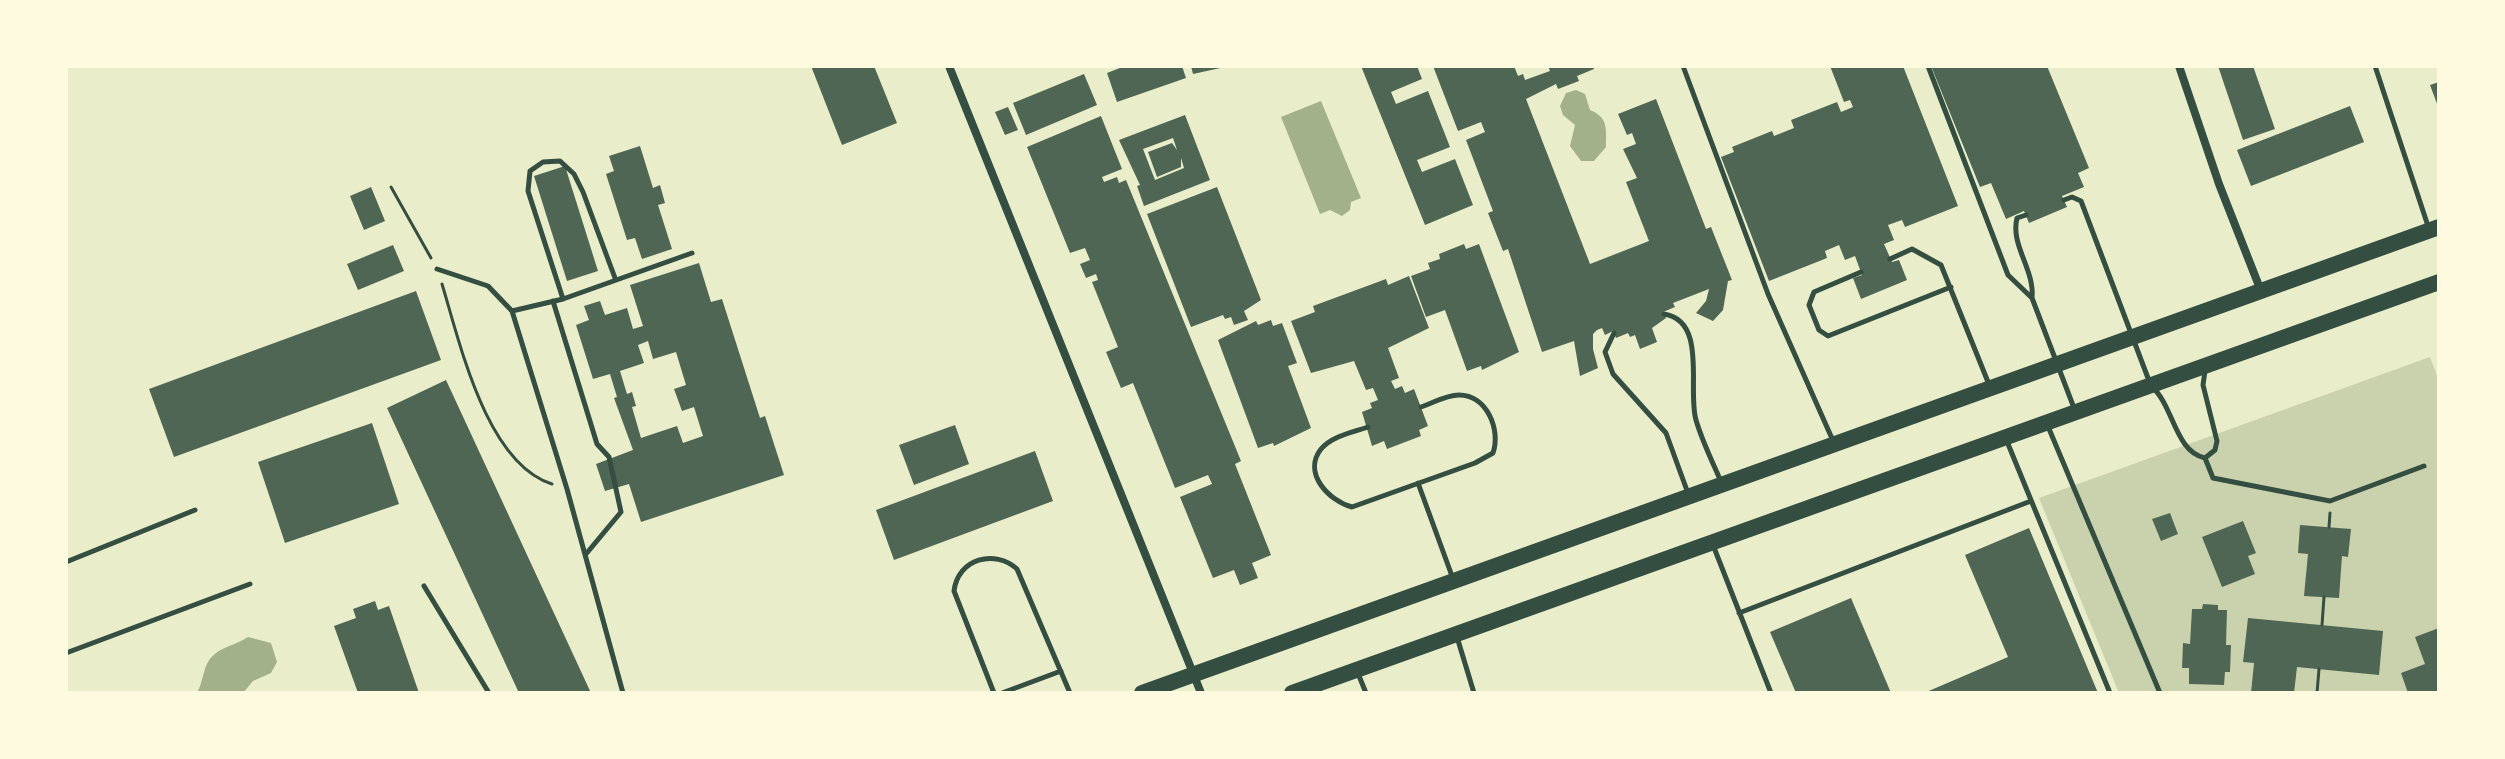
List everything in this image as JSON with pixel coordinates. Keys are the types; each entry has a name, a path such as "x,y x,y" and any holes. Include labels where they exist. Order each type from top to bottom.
{"highway":[{"path":"1142,693 2434,228"},
{"path":"1292,693 2439,282"}],"street":[{"path":"949,66 1201,693"},
{"path":"2179,66 2219,184 2261,291"}],"lane":[{"path":"1683,66 1768,294 1834,444"},
{"path":"1928,66 2008,275 2032,298"},
{"path":"2375,66 2434,228"},
{"path":"563,299 528,191 530,171 543,162 560,161 574,174 615,278"},
{"path":"2064,200 2072,197 2081,201 2151,386 2164,397 2187,449 2205,458 2213,478 2330,501 2424,466"},
{"path":"2026,215 2017,218 2014,228 2032,279 2032,298 2076,413"},
{"path":"1890,259 1912,249 1941,265 1990,388"},
{"path":"512,311 563,299 692,253"},
{"path":"437,269 488,286 512,311 567,489 623,693"},
{"path":"1861,272 1814,292 1809,305 1819,330 1828,336 1951,287"},
{"path":"553,301 597,444 609,457 621,512 585,555"},
{"path":"1664,314 1672,315 1685,327 1693,351 1695,419 1722,484"},
{"path":"1614,333 1605,352 1613,374 1666,433 1689,496"},
{"path":"2205,458 2215,450 2217,441 2203,385 2206,366"},
{"path":"1368,427 1331,440 1319,451 1315,470 1335,502 1352,507 1475,463 1493,453 1498,439 1493,421 1477,401 1463,395 1451,396 1421,407"},
{"path":"2047,423 2160,693"},
{"path":"2005,438 2110,693"},
{"path":"1418,483 1454,581"},
{"path":"1739,613 2031,501"},
{"path":"66,562 195,510"},
{"path":"1712,542 1771,693"},
{"path":"994,693 954,591 960,574 976,561 999,556 1017,569 1070,693"},
{"path":"66,653 250,584"},
{"path":"424,586 489,693"},
{"path":"1456,634 1474,693"},
{"path":"1356,670 1366,693"},
{"path":"1002,693 1061,671"}],"path":[{"path":"391,187 437,269 475,392 508,450 538,480 567,489"},
{"path":"2322,625 2324,597"},
{"path":"2317,693 2319,669"}],"shaded area":[{"path":"1576,90 1585,94 1590,110 1601,116 1605,125 1606,147 1594,161 1581,161 1570,146 1575,125 1563,115 1560,106 1566,93"},
{"path":"1321,101 1361,198 1351,202 1350,210 1342,216 1330,210 1320,214 1281,117"},
{"path":"2430,357 2439,381 2439,693 2119,693 2039,498"},
{"path":"248,637 271,643 277,662 271,673 253,681 243,693 197,693 206,665 212,657"}],"building":[{"path":"811,66 874,66 897,123 842,145"},
{"path":"1125,66 1182,66 1186,78 1117,102 1107,73"},
{"path":"1191,66 1224,66 1225,67 1193,74"},
{"path":"1361,66 1417,66 1422,79 1391,92 1396,104 1428,91 1450,147 1417,160 1422,172 1455,159 1473,205 1425,225"},
{"path":"1433,66 1514,66 1518,76 1523,74 1525,80 1550,71 1548,66 1593,66 1594,69 1577,76 1579,81 1558,89 1556,84 1526,99 1590,264 1649,241 1626,182 1637,178 1623,149 1636,144 1632,133 1627,135 1618,114 1656,99 1706,229 1711,227 1732,280 1728,281 1723,310 1713,321 1696,313 1706,301 1709,289 1673,303 1675,307 1663,312 1666,318 1652,328 1657,342 1640,349 1635,335 1630,337 1628,333 1616,338 1613,331 1605,335 1602,328 1597,330 1593,334 1593,349 1598,368 1580,376 1574,341 1542,352 1508,249 1503,251 1488,213 1493,211 1466,140 1485,132 1481,122 1458,131"},
{"path":"1830,66 1903,66 1958,206 1905,227 1902,220 1888,225 1894,240 1884,244 1892,262 1899,260 1907,280 1861,299 1853,278 1862,275 1855,256 1845,260 1839,245 1825,251 1827,258 1769,281 1721,157 1734,152 1732,147 1772,131 1774,136 1794,128 1791,120 1837,102 1841,112 1853,107 1850,100 1844,102"},
{"path":"1931,66 2047,66 2089,168 2078,173 2084,187 2062,196 2067,207 2029,223 2024,211 2006,219 1991,183 1980,187"},
{"path":"2218,66 2253,66 2275,129 2243,140"},
{"path":"1084,74 1097,105 1026,135 1013,103"},
{"path":"2439,82 2439,109 2430,85"},
{"path":"2350,106 2364,142 2251,186 2237,150"},
{"path":"1008,107 1018,130 1005,135 995,112"},
{"path":"1185,115 1210,180 1144,206 1137,186 1140,185 1119,140","holes":["1173,138 1177,150 1172,143 1148,152 1157,177 1181,167 1181,158 1184,168 1155,180 1143,149"]},
{"path":"1101,116 1122,169 1102,177 1104,182 1117,177 1119,183 1126,180 1241,461 1235,464 1271,555 1252,563 1258,578 1240,585 1234,570 1213,578 1180,497 1212,484 1208,475 1175,488 1133,383 1121,388 1106,352 1118,347 1092,282 1098,280 1096,274 1086,278 1080,264 1090,260 1085,248 1070,253 1027,147"},
{"path":"640,146 653,188 660,185 665,203 658,205 672,249 642,259 635,238 627,240 606,174 614,171 609,156"},
{"path":"565,166 598,271 567,281 534,176"},
{"path":"371,187 385,221 364,230 350,196"},
{"path":"1217,187 1261,300 1244,311 1248,320 1234,325 1231,317 1225,319 1223,315 1191,327 1147,214"},
{"path":"1464,244 1466,249 1479,244 1519,352 1482,370 1481,366 1467,371 1445,310 1426,317 1411,276 1430,269 1428,263 1440,259 1439,254"},
{"path":"393,245 404,271 358,290 347,264"},
{"path":"699,263 711,302 722,299 760,418 765,416 784,475 641,522 629,484 605,491 596,464 633,450 614,398 617,397 610,374 593,379 576,325 589,320 584,306 600,301 605,315 627,308 633,329 643,326 630,285","holes":["648,341 653,359 676,352 686,385 674,389 682,411 694,407 703,436 683,443 677,426 641,438 632,407 636,406 632,392 627,394 620,371 644,363 638,345"]},
{"path":"1409,276 1429,328 1388,348 1399,378 1391,381 1395,389 1402,386 1405,393 1414,389 1428,426 1419,430 1421,436 1387,449 1384,441 1372,446 1362,412 1372,408 1370,403 1378,400 1373,388 1366,390 1354,361 1311,373 1291,321 1315,312 1313,306 1386,279 1388,285"},
{"path":"416,291 441,360 174,457 149,389"},
{"path":"1271,320 1273,326 1282,323 1297,363 1288,366 1311,428 1274,446 1273,443 1258,448 1218,340 1256,321 1258,325"},
{"path":"446,380 591,693 519,693 387,408"},
{"path":"372,423 399,504 285,543 258,462"},
{"path":"955,425 969,464 914,485 899,445"},
{"path":"1035,451 1053,501 894,560 876,510"},
{"path":"2170,513 2178,534 2161,541 2152,519"},
{"path":"2243,521 2256,553 2248,556 2255,574 2222,587 2202,537"},
{"path":"2300,525 2351,529 2348,557 2342,556 2339,598 2304,596 2308,554 2298,553"},
{"path":"2029,528 2098,693 1924,693 2008,657 1965,555"},
{"path":"1851,598 1891,693 1796,693 1770,632"},
{"path":"375,601 378,610 389,606 419,693 358,693 334,626 356,618 353,609"},
{"path":"2203,604 2218,605 2218,610 2227,610 2226,645 2231,645 2230,672 2225,672 2224,685 2189,684 2189,668 2182,668 2183,643 2190,644 2192,609 2202,609"},
{"path":"2248,618 2383,631 2379,675 2297,667 2294,693 2251,693 2254,663 2243,662"},
{"path":"2439,628 2439,693 2408,693 2401,673 2425,664 2415,637"}]}
